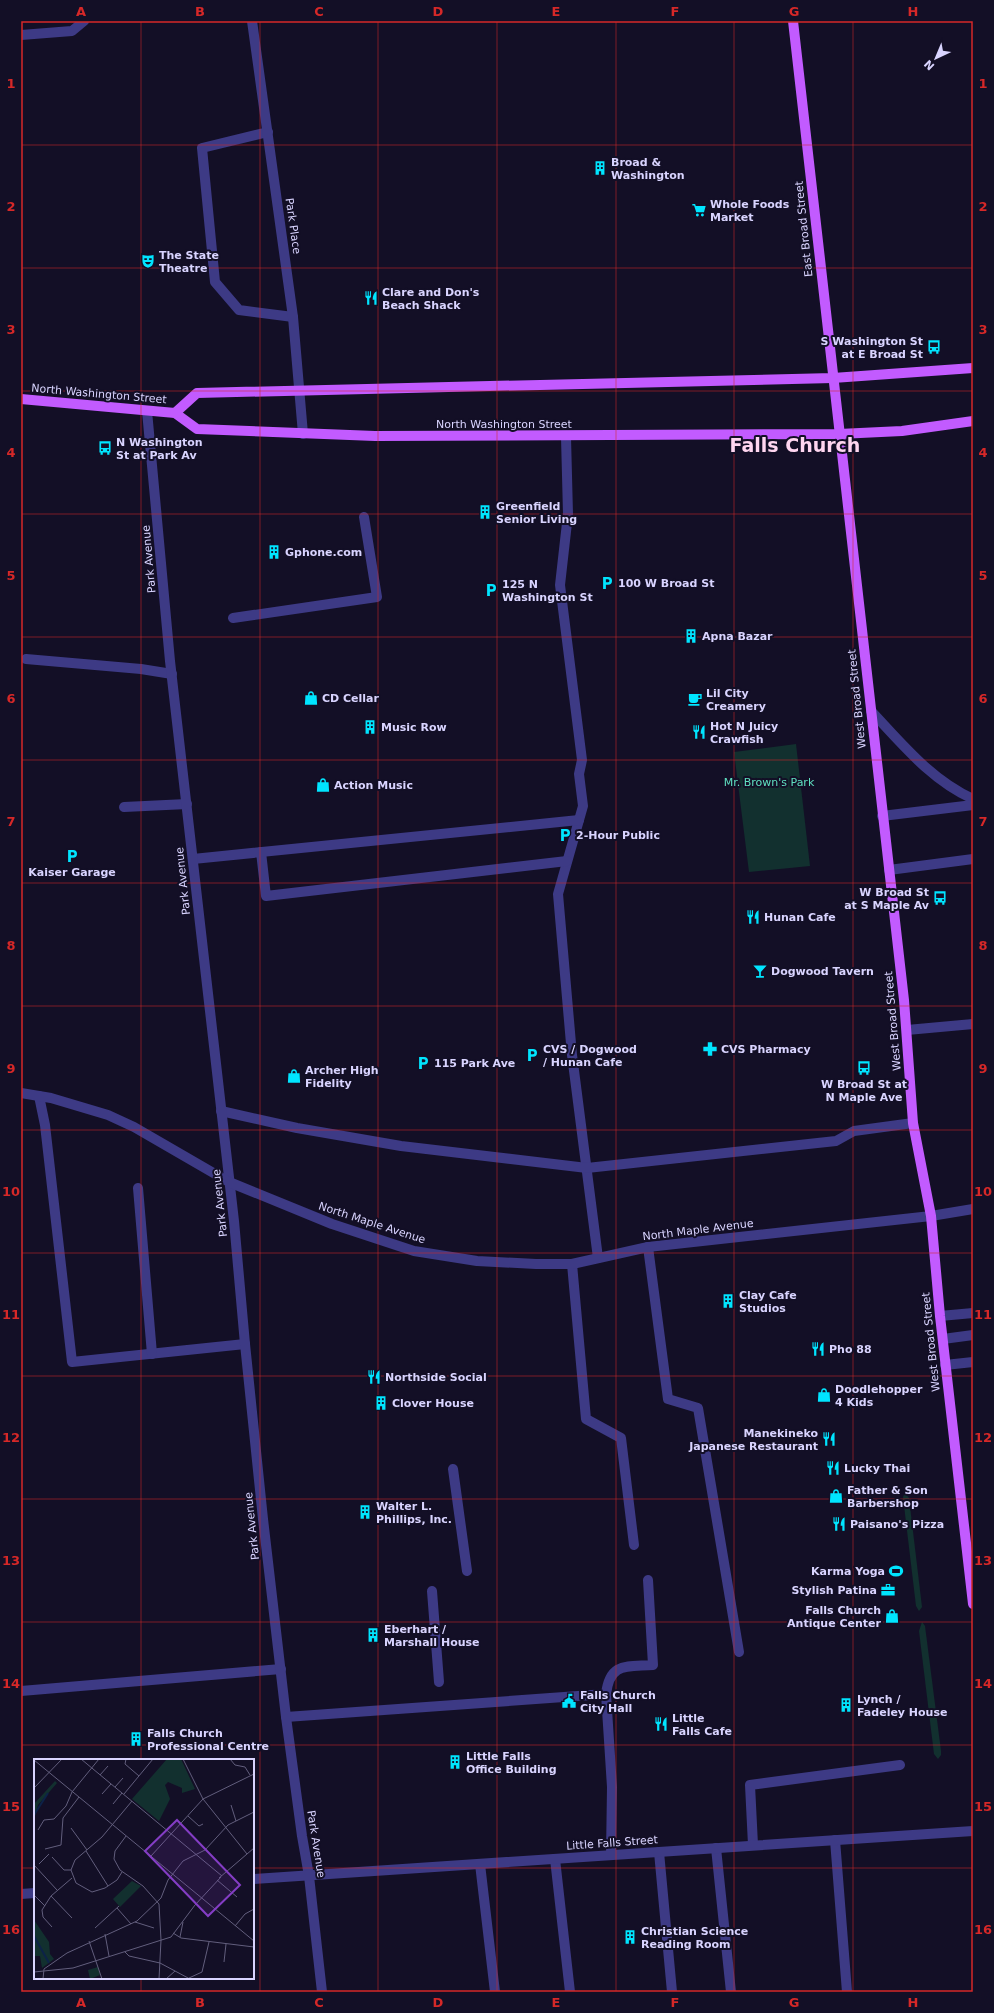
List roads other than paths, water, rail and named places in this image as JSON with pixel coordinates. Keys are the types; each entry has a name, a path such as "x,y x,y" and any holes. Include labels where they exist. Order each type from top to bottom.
{"main road":[{"name":"East Broad Street","path":"793,21 799,60 839,434"},
{"name":"North Washington Street","path":"175,413 197,393 833,378 973,368"},
{"name":"North Washington Street","path":"23,401 175,413 197,429 303,434 566,437 839,434 902,431 973,421"},
{"name":"West Broad Street","path":"839,434 907,1030 914,1124 931,1216 942,1339 973,1604"}],"street":[{"path":"21,35 72,31 84,21"},
{"name":"Park Place","path":"252,21 293,317 298,360 303,434"},
{"path":"268,132 202,148 215,282 239,310 293,317"},
{"name":"Park Avenue","path":"147,411 172,674 222,1112 280,1669 302,1836 309,1876 322,1992"},
{"path":"566,437 568,514 560,585 582,760 579,774 583,806 558,894 572,1055 598,1258"},
{"path":"233,618 377,597 364,517"},
{"path":"26,659 141,669 172,674"},
{"path":"871,711 930,772 944,783 973,799"},
{"path":"124,807 187,804"},
{"path":"882,816 973,805"},
{"path":"193,859 579,820"},
{"path":"261,852 266,896 567,861"},
{"path":"889,870 973,859"},
{"path":"907,1030 973,1024"},
{"name":"North Maple Avenue","path":"21,1093 39,1096 108,1115 134,1127 229,1182 332,1224 414,1250 477,1261 572,1264 648,1247 931,1216 973,1209"},
{"path":"39,1096 46,1133 72,1362 245,1344"},
{"path":"222,1112 297,1128 401,1146 587,1168 836,1141 854,1131 914,1124"},
{"path":"138,1188 152,1354"},
{"path":"648,1247 668,1399 698,1408 739,1652"},
{"path":"572,1264 586,1419 621,1438 634,1545"},
{"path":"940,1316 973,1313"},
{"path":"942,1339 973,1335"},
{"path":"946,1365 973,1362"},
{"path":"453,1469 467,1571"},
{"path":"611,1855 612,1787 606,1694 607,1682 614,1671 624,1667 654,1665 648,1580"},
{"path":"432,1591 439,1682"},
{"path":"21,1691 280,1669"},
{"path":"286,1717 606,1694"},
{"path":"753,1845 750,1785 900,1765"},
{"name":"Little Falls Street","path":"254,1879 973,1831"},
{"path":"835,1840 847,1992"},
{"path":"716,1848 731,1992"},
{"path":"659,1852 672,1992"},
{"path":"555,1859 570,1992"},
{"path":"480,1864 495,1992"},
{"path":"21,1894 34,1893"}],"place":[{"name":"Broad & Washington","path":"600,168"},
{"name":"Whole Foods Market","path":"699,210"},
{"name":"The State Theatre","path":"148,261"},
{"name":"Clare and Don's Beach Shack","path":"371,298"},
{"name":"S Washington St at E Broad St","path":"934,347"},
{"name":"N Washington St at Park Av","path":"105,448"},
{"name":"Greenfield Senior Living","path":"485,512"},
{"name":"Gphone.com","path":"274,552"},
{"name":"100 W Broad St","path":"607,583"},
{"name":"125 N Washington St","path":"491,590"},
{"name":"Apna Bazar","path":"691,636"},
{"name":"CD Cellar","path":"311,698"},
{"name":"Lil City Creamery","path":"695,699"},
{"name":"Music Row","path":"370,727"},
{"name":"Hot N Juicy Crawfish","path":"699,732"},
{"name":"Action Music","path":"323,785"},
{"name":"2-Hour Public","path":"565,835"},
{"name":"Kaiser Garage","path":"72,856"},
{"name":"W Broad St at S Maple Av","path":"940,898"},
{"name":"Hunan Cafe","path":"753,917"},
{"name":"Dogwood Tavern","path":"760,971"},
{"name":"CVS Pharmacy","path":"710,1049"},
{"name":"CVS / Dogwood / Hunan Cafe","path":"532,1055"},
{"name":"115 Park Ave","path":"423,1063"},
{"name":"W Broad St at N Maple Ave","path":"864,1068"},
{"name":"Archer High Fidelity","path":"294,1076"},
{"name":"Clay Cafe Studios","path":"728,1301"},
{"name":"Pho 88","path":"818,1349"},
{"name":"Northside Social","path":"374,1377"},
{"name":"Doodlehopper 4 Kids","path":"824,1395"},
{"name":"Clover House","path":"381,1403"},
{"name":"Manekineko Japanese Restaurant","path":"829,1439"},
{"name":"Lucky Thai","path":"833,1468"},
{"name":"Father & Son Barbershop","path":"836,1496"},
{"name":"Walter L. Phillips, Inc.","path":"365,1512"},
{"name":"Paisano's Pizza","path":"839,1524"},
{"name":"Karma Yoga","path":"896,1571"},
{"name":"Stylish Patina","path":"888,1590"},
{"name":"Falls Church Antique Center","path":"892,1616"},
{"name":"Eberhart / Marshall House","path":"373,1635"},
{"name":"Falls Church City Hall","path":"569,1701"},
{"name":"Lynch / Fadeley House","path":"846,1705"},
{"name":"Little Falls Cafe","path":"661,1724"},
{"name":"Falls Church Professional Centre","path":"136,1739"},
{"name":"Little Falls Office Building","path":"455,1762"},
{"name":"Christian Science Reading Room","path":"630,1937"}],"district":[{"name":"Falls Church","path":"795,445"}],"park label":[{"name":"Mr. Brown's Park","path":"769,782"}]}
